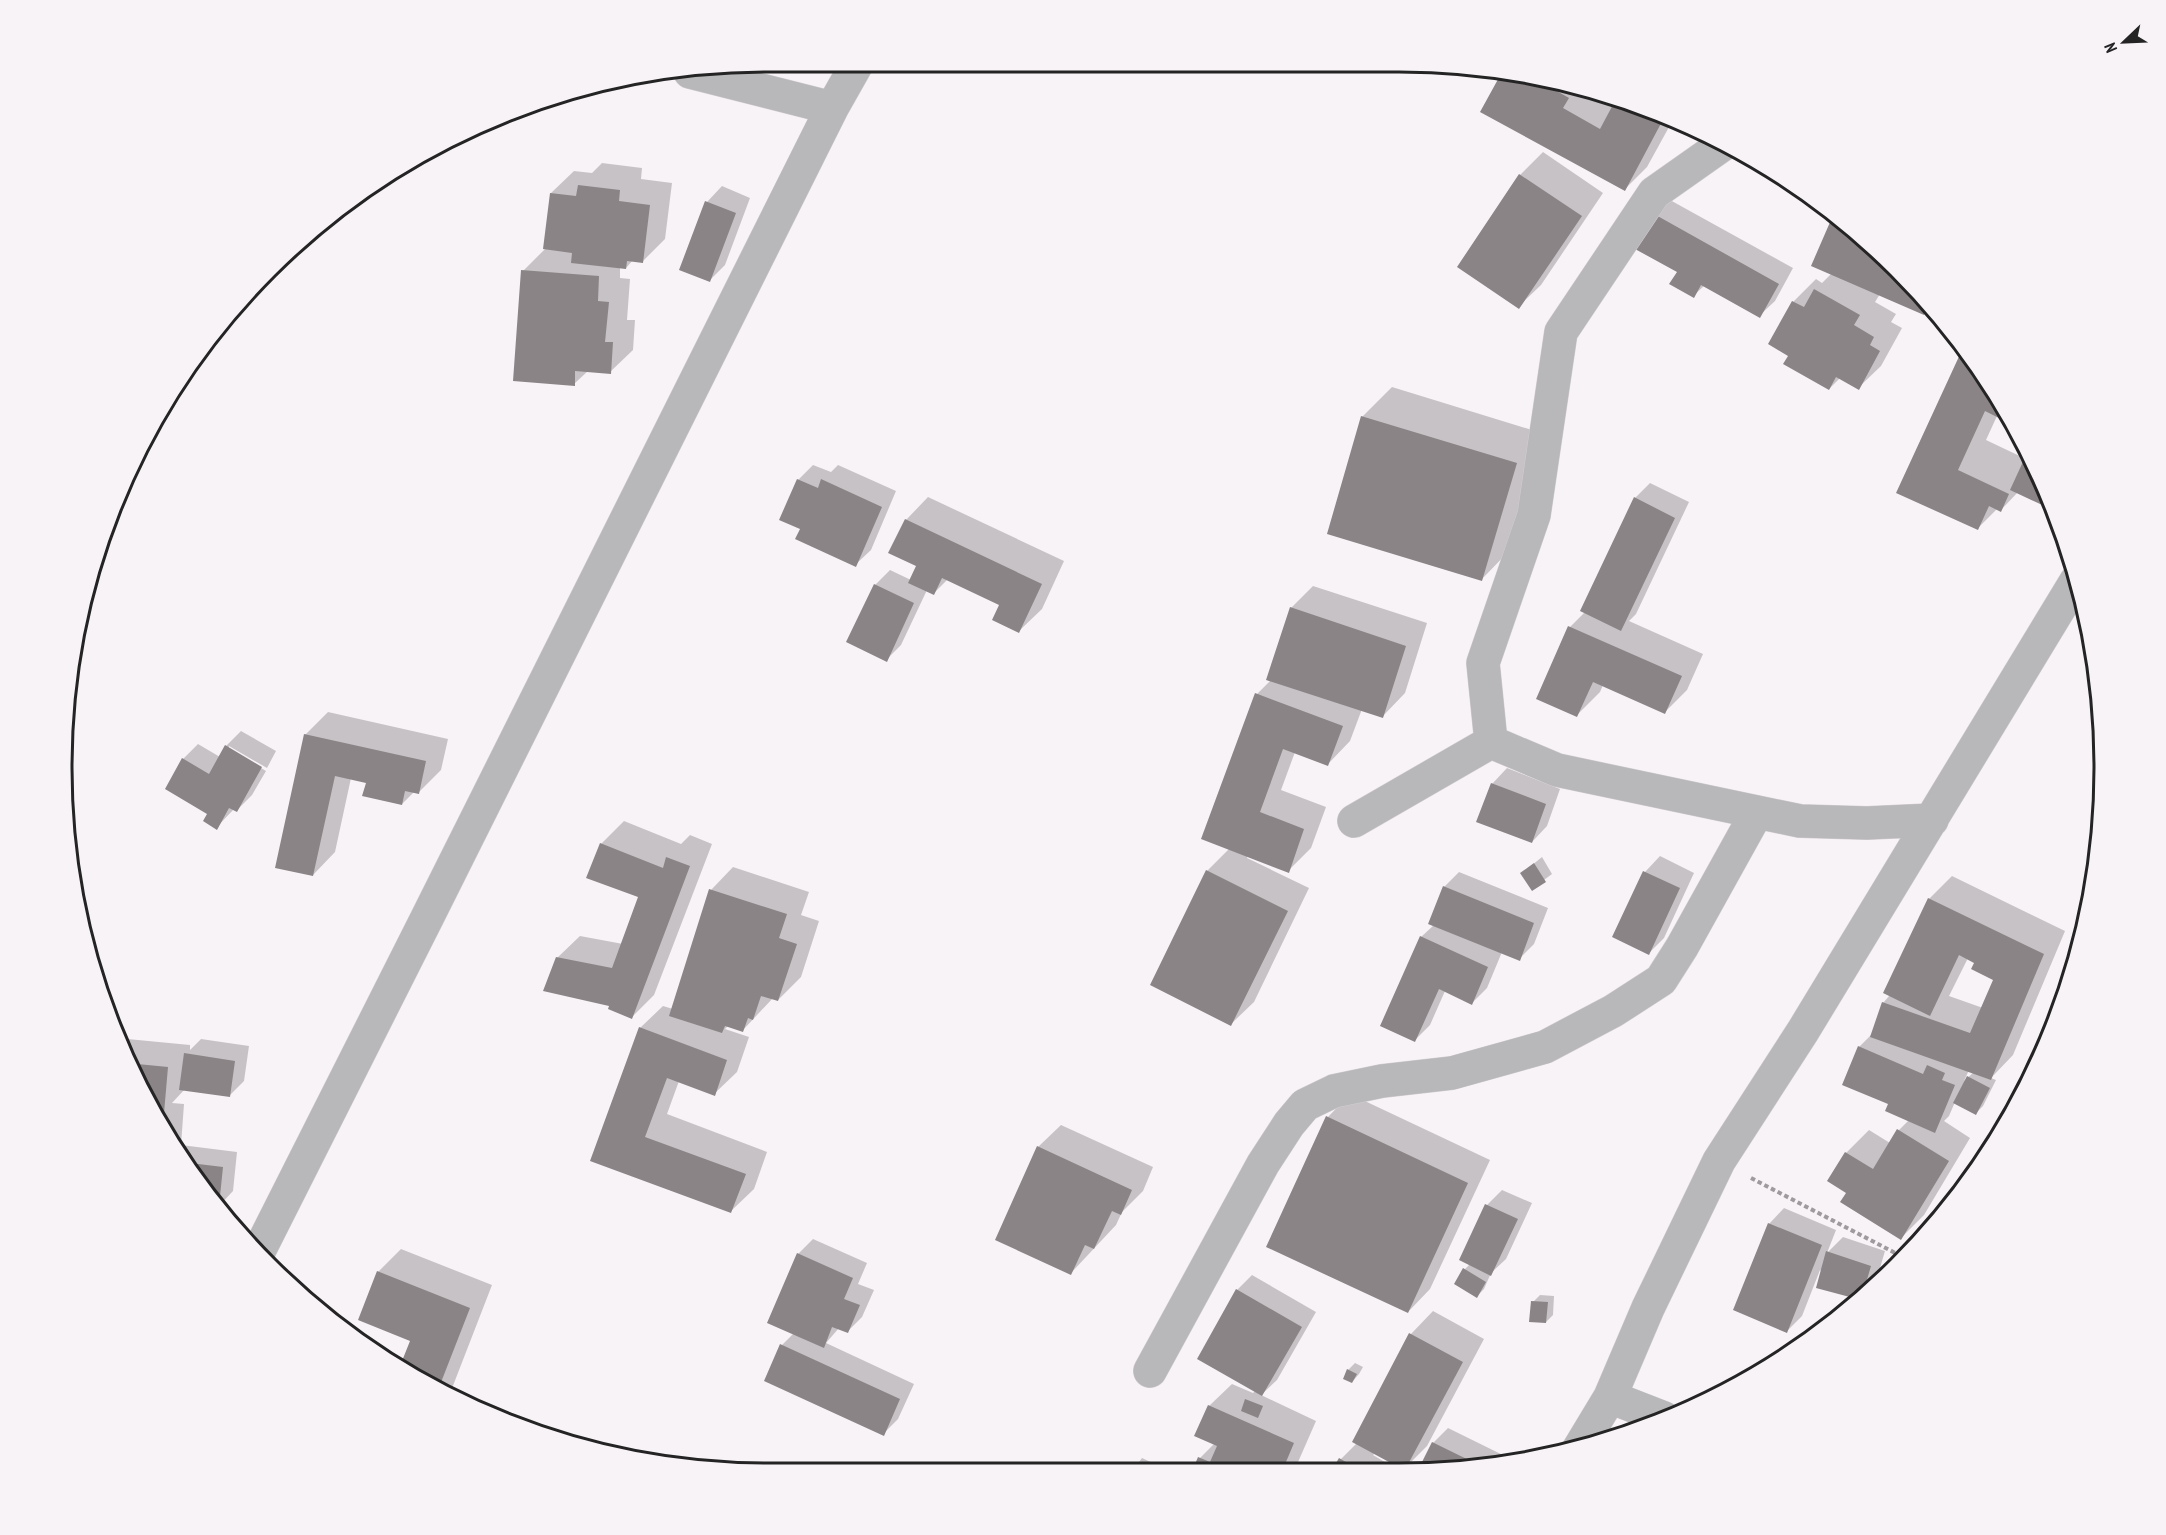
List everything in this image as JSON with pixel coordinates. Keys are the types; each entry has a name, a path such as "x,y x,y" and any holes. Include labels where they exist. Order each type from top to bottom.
{"street":[{"path":"262,1244 832,108 852,72"},
{"path":"702,75 832,108"},
{"path":"1491,742 1483,663 1534,515 1561,332 1654,193 1716,149"},
{"path":"1586,1437 1610,1397 1648,1308 1719,1161 1803,1031 2071,590"},
{"path":"1491,742 1557,770 1800,821 1867,823 1932,820"},
{"path":"1354,821 1491,742"},
{"path":"1150,1371 1263,1164 1289,1124 1305,1105 1334,1091 1382,1081 1452,1073 1545,1047 1613,1011 1660,980 1682,947 1756,812"},
{"path":"1610,1397 1654,1414"}],"path":[{"path":"1719,1161 1896,1253"}],"building":[{"path":"1498,79 1555,90 1569,98 1563,108 1600,129 1612,106 1661,123 1625,191 1480,112"},
{"path":"1519,174 1582,216 1519,309 1457,267"},
{"path":"578,185 620,190 619,201 650,205 643,263 627,261 626,269 571,263 572,253 543,249 550,193 576,196"},
{"path":"705,201 736,213 710,282 679,270"},
{"path":"1654,214 1779,284 1760,318 1701,285 1694,298 1669,284 1677,272 1635,249"},
{"path":"1830,223 1890,276 1924,315 1811,266"},
{"path":"521,270 599,276 598,301 609,302 605,342 613,342 611,374 575,371 575,386 513,381"},
{"path":"1814,289 1860,315 1854,325 1874,337 1870,345 1880,351 1859,390 1836,377 1829,390 1783,364 1788,356 1768,344 1792,301 1804,307"},
{"path":"1959,356 2000,419 1985,411 1958,470 2009,494 2001,512 1989,506 1978,530 1896,493"},
{"path":"1361,416 1517,463 1482,581 1327,534"},
{"path":"2023,462 2043,505 2010,490"},
{"path":"797,479 818,488 821,479 882,507 856,567 795,539 800,529 779,520"},
{"path":"1634,497 1675,518 1621,631 1580,611"},
{"path":"905,519 1042,584 1019,633 992,620 999,605 942,578 934,595 908,583 916,566 888,553"},
{"path":"874,584 914,603 887,662 846,642"},
{"path":"1290,607 1406,646 1383,718 1266,680"},
{"path":"1568,626 1682,676 1665,714 1593,682 1577,717 1536,699"},
{"path":"1255,693 1343,726 1328,766 1283,749 1260,812 1304,829 1289,873 1201,839"},
{"path":"304,734 426,761 419,794 405,791 402,805 362,796 366,783 335,776 313,876 275,868"},
{"path":"225,745 262,767 237,812 229,808 217,830 203,821 207,814 165,789 182,758 209,774"},
{"path":"1491,783 1546,804 1532,843 1476,822"},
{"path":"600,843 663,868 666,857 690,866 632,1019 608,1009 609,1006 543,991 556,957 612,968 638,897 586,878"},
{"path":"1534,863 1546,882 1532,891 1520,873"},
{"path":"1206,870 1288,911 1231,1026 1150,985"},
{"path":"1643,871 1680,888 1649,955 1612,937"},
{"path":"1443,886 1534,923 1520,961 1428,924"},
{"path":"709,889 787,914 779,938 797,944 778,1001 761,996 753,1020 748,1018 743,1032 725,1026 722,1033 669,1016"},
{"path":"1928,898 2044,954 1991,1080 1870,1037 1882,1002 1970,1033 1993,980 1971,969 1974,963 1959,955 1930,1016 1883,993"},
{"path":"1420,936 1488,967 1472,1005 1439,989 1415,1042 1380,1026"},
{"path":"639,1027 727,1060 715,1096 667,1078 645,1137 746,1174 731,1213 590,1161"},
{"path":"1858,1046 1923,1074 1927,1065 1945,1073 1942,1080 1955,1085 1935,1133 1885,1111 1888,1104 1842,1085"},
{"path":"184,1053 235,1061 230,1097 179,1090"},
{"path":"139,1064 168,1067 164,1113 144,1075"},
{"path":"1967,1076 1990,1088 1976,1115 1953,1103"},
{"path":"1326,1116 1468,1183 1408,1313 1266,1247"},
{"path":"1897,1129 1949,1161 1901,1240 1840,1202 1846,1193 1827,1181 1845,1152 1873,1169"},
{"path":"1037,1146 1132,1190 1121,1215 1112,1211 1094,1249 1085,1245 1071,1275 995,1240"},
{"path":"196,1164 223,1167 220,1196"},
{"path":"1485,1204 1518,1219 1491,1276 1459,1260"},
{"path":"1768,1223 1822,1245 1787,1333 1733,1310"},
{"path":"1826,1251 1871,1266 1867,1281 1849,1297 1816,1288"},
{"path":"797,1253 853,1278 844,1299 860,1305 848,1333 832,1327 824,1348 767,1323"},
{"path":"1463,1268 1486,1282 1477,1298 1454,1284"},
{"path":"377,1271 470,1308 441,1381 403,1359 410,1341 358,1320"},
{"path":"1236,1289 1302,1327 1262,1396 1197,1359"},
{"path":"1531,1301 1548,1302 1546,1323 1529,1322"},
{"path":"1409,1333 1463,1362 1409,1463 1391,1463 1352,1442"},
{"path":"780,1344 900,1399 884,1436 764,1381"},
{"path":"1347,1369 1357,1374 1352,1383 1343,1379"},
{"path":"1245,1399 1263,1406 1258,1418 1241,1411"},
{"path":"1208,1405 1294,1443 1286,1463 1196,1463 1198,1457 1210,1462 1217,1446 1194,1436"},
{"path":"1432,1442 1467,1459 1444,1462 1422,1462"},
{"path":"1339,1458 1348,1463 1336,1463"}]}
